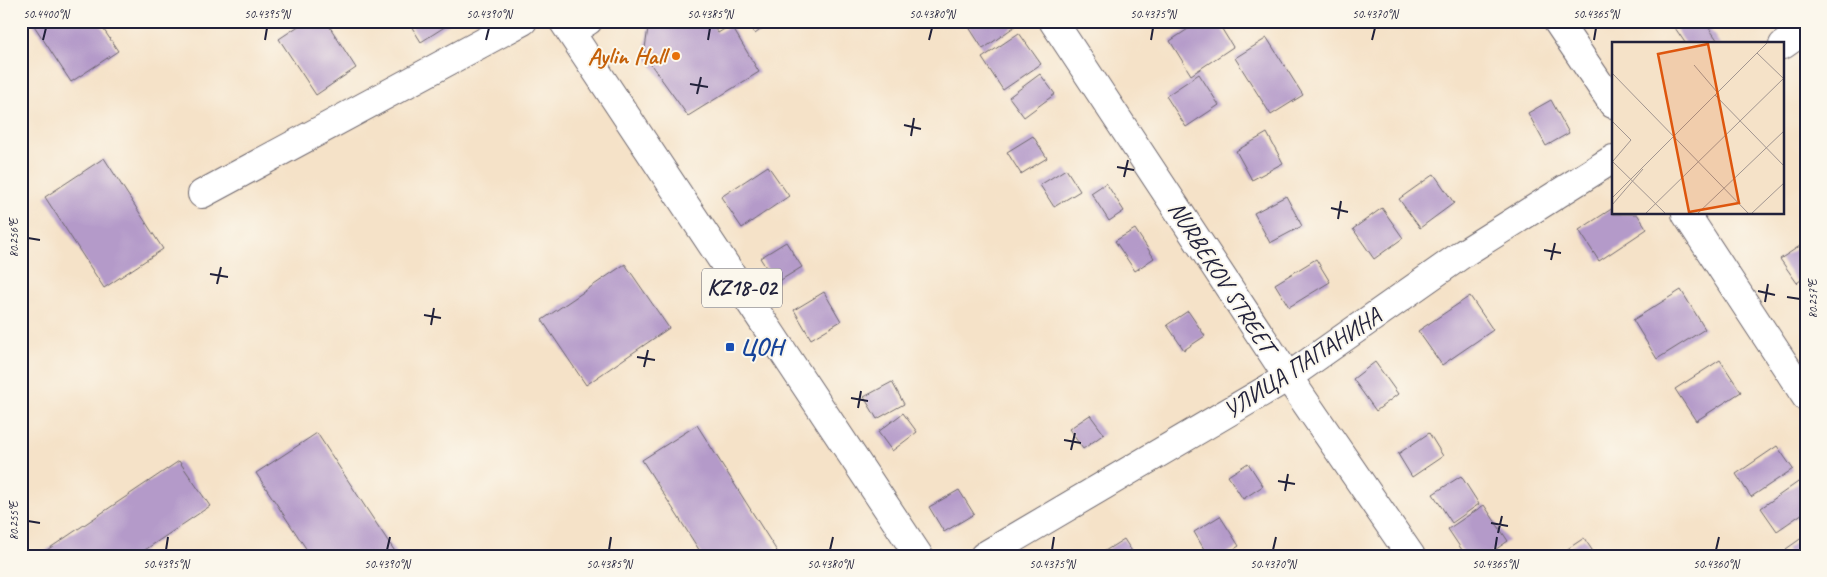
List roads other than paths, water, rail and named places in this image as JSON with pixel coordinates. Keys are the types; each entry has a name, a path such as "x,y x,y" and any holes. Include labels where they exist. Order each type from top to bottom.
{"main road":[{"path":"202,194 523,21"},
{"name":"NURBEKOV STREET","path":"1053,21 1288,377 1411,556"},
{"path":"1558,21 1612,102"},
{"name":"KZ18-02","path":"574,25 919,556"},
{"path":"1784,44 1806,30"},
{"name":"УЛИЦА ПАПАНИНА","path":"984,556 1288,377 1464,253 1612,160"},
{"path":"1687,215 1806,397"}],"place":[{"name":"Aylin Hall","path":"676,56"},
{"name":"ЦОН","path":"730,347"}]}
